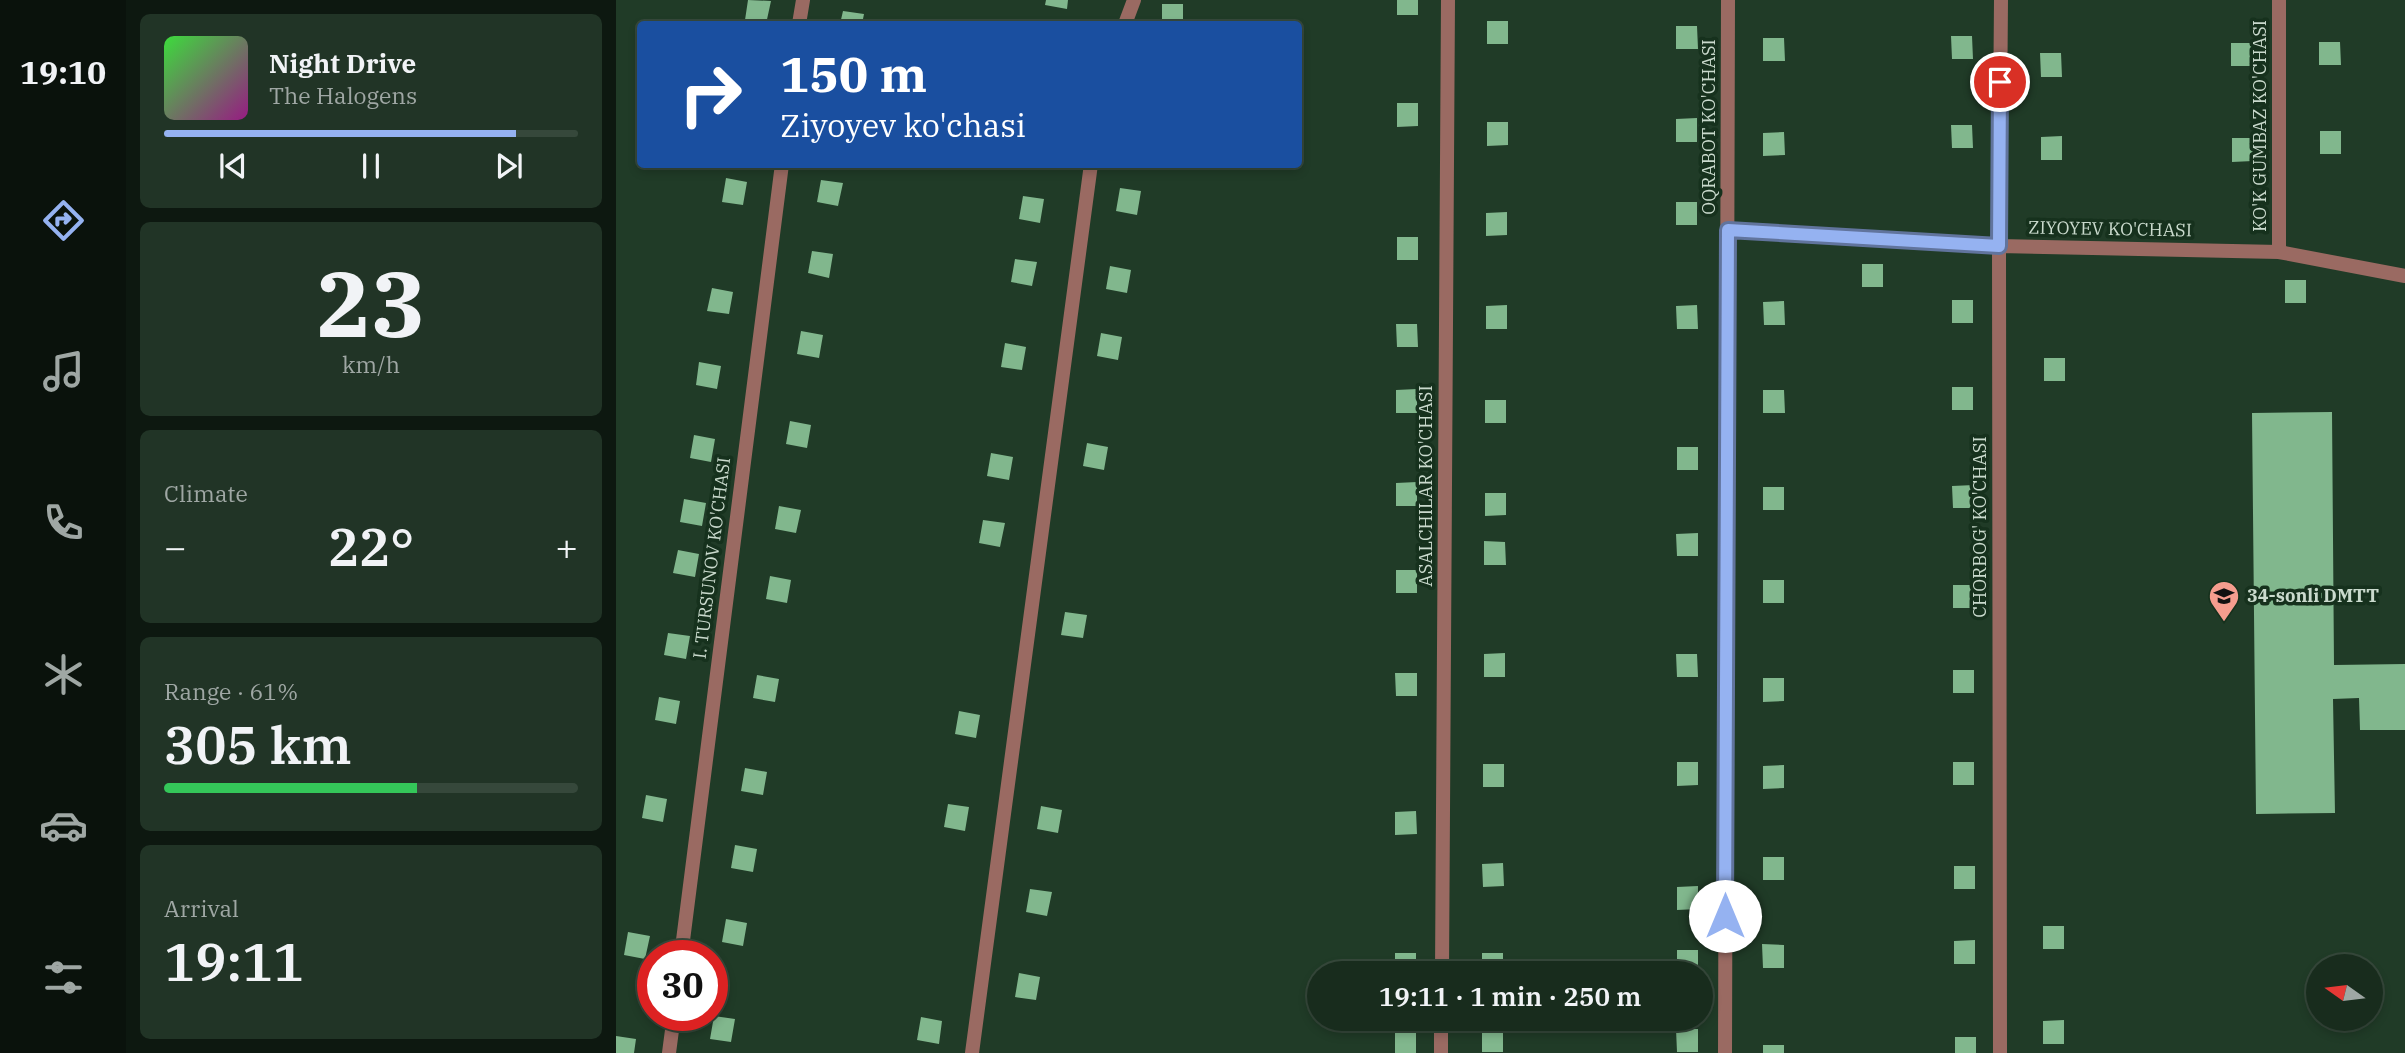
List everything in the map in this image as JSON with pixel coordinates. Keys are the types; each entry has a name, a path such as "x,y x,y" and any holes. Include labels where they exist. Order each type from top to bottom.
{"street":[{"path":"800,21 803,0"},
{"path":"1126,21 1134,0"},
{"name":"ASALCHILAR KO'CHASI","path":"1442,961 1448,0"},
{"name":"OQRABOT KO'CHASI","path":"1725,1053 1728,0"},
{"name":"CHORBOG' KO'CHASI","path":"2000,1053 2001,0"},
{"name":"KO'K GUMBAZ KO'CHASI","path":"2279,0 2279,252"},
{"name":"I. TURSUNOV KO'CHASI","path":"683,940 781,168"},
{"path":"972,1053 1090,168"},
{"name":"ZIYOYEV KO'CHASI","path":"1728,230 1999,246 2279,252 2405,275"},
{"path":"669,1053 672,1031"},
{"path":"1441,1031 1441,1053"}],"building":[{"path":"748,0 771,1 767,21 745,20"},
{"path":"1046,0 1068,0 1067,9 1045,5"},
{"path":"1397,0 1418,0 1418,15 1397,15"},
{"path":"1162,4 1183,4 1183,21 1162,21"},
{"path":"843,11 864,14 863,21 841,21"},
{"path":"1487,21 1508,21 1508,44 1487,44"},
{"path":"1676,26 1697,26 1698,49 1676,49"},
{"path":"1951,36 1972,36 1973,59 1952,59"},
{"path":"1763,38 1784,38 1785,61 1763,61"},
{"path":"2319,42 2340,42 2341,65 2319,65"},
{"path":"2231,43 2252,43 2252,66 2231,66"},
{"path":"2040,53 2061,53 2062,77 2041,77"},
{"path":"1397,103 1418,103 1418,126 1397,127"},
{"path":"1697,118 1697,142 1676,142 1676,119"},
{"path":"1487,122 1508,122 1508,145 1487,146"},
{"path":"1951,125 1972,125 1973,148 1952,148"},
{"path":"2320,131 2341,131 2341,154 2320,154"},
{"path":"1784,132 1785,155 1763,156 1763,133"},
{"path":"2062,136 2062,160 2041,160 2041,137"},
{"path":"2232,138 2253,138 2253,161 2232,162"},
{"path":"726,178 747,182 743,205 722,202"},
{"path":"821,180 843,183 838,206 817,202"},
{"path":"1120,188 1141,191 1137,215 1116,211"},
{"path":"1023,196 1044,199 1040,223 1019,219"},
{"path":"1676,202 1697,202 1697,225 1676,225"},
{"path":"1507,212 1507,235 1486,236 1486,213"},
{"path":"1397,237 1418,237 1418,260 1397,260"},
{"path":"812,251 833,254 829,278 808,273"},
{"path":"1015,259 1037,262 1032,286 1011,282"},
{"path":"1862,264 1883,264 1883,287 1862,287"},
{"path":"1110,266 1131,270 1127,293 1106,289"},
{"path":"2285,280 2306,280 2306,303 2285,303"},
{"path":"712,288 733,292 729,314 707,311"},
{"path":"1952,300 1973,300 1973,323 1952,323"},
{"path":"1784,301 1785,325 1764,325 1763,302"},
{"path":"1507,305 1507,329 1486,329 1486,306"},
{"path":"1697,305 1698,329 1677,329 1676,306"},
{"path":"1396,324 1417,324 1418,347 1397,347"},
{"path":"801,331 823,335 819,358 797,354"},
{"path":"1101,333 1122,337 1118,360 1097,356"},
{"path":"1005,343 1026,347 1022,370 1001,367"},
{"path":"2044,358 2065,358 2065,381 2044,381"},
{"path":"699,362 721,366 717,389 696,385"},
{"path":"1952,387 1973,387 1973,410 1952,410"},
{"path":"1417,389 1417,413 1396,413 1396,390"},
{"path":"1763,390 1784,390 1785,413 1763,413"},
{"path":"1485,400 1506,400 1506,423 1485,423"},
{"path":"2332,412 2334,665 2405,664 2405,730 2360,730 2359,698 2333,699 2335,813 2256,814 2252,413"},
{"path":"790,421 811,425 807,448 786,444"},
{"path":"694,435 715,439 711,462 690,458"},
{"path":"1087,443 1108,447 1104,470 1083,466"},
{"path":"1677,447 1698,447 1698,470 1677,470"},
{"path":"991,453 1013,457 1009,480 987,476"},
{"path":"1417,482 1417,506 1396,506 1396,483"},
{"path":"1974,485 1974,508 1953,508 1952,486"},
{"path":"1763,487 1784,487 1784,510 1763,510"},
{"path":"1485,493 1506,493 1506,515 1485,516"},
{"path":"684,499 706,503 702,526 680,522"},
{"path":"779,506 801,510 796,533 775,529"},
{"path":"983,520 1005,523 1000,547 979,543"},
{"path":"1698,533 1698,556 1677,556 1676,534"},
{"path":"1484,541 1505,542 1506,565 1484,565"},
{"path":"678,550 699,554 695,577 673,573"},
{"path":"1396,570 1417,570 1417,593 1396,593"},
{"path":"770,576 791,580 787,603 766,599"},
{"path":"1763,580 1784,580 1784,603 1763,603"},
{"path":"1953,585 1974,585 1974,608 1953,608"},
{"path":"1065,612 1087,615 1083,638 1061,635"},
{"path":"668,633 690,636 686,659 664,655"},
{"path":"1505,653 1505,677 1484,677 1484,654"},
{"path":"1676,654 1697,654 1698,677 1677,677"},
{"path":"1953,670 1974,670 1974,693 1953,693"},
{"path":"1395,673 1417,673 1417,696 1396,696"},
{"path":"757,675 779,679 775,702 753,698"},
{"path":"1763,678 1784,678 1784,701 1763,702"},
{"path":"659,697 680,701 676,724 655,720"},
{"path":"959,711 980,715 976,738 955,734"},
{"path":"1677,762 1698,762 1698,785 1677,786"},
{"path":"1953,762 1974,762 1974,785 1953,785"},
{"path":"1483,764 1504,764 1504,787 1483,787"},
{"path":"1784,765 1784,788 1763,789 1763,766"},
{"path":"745,768 767,772 763,795 741,791"},
{"path":"646,795 667,799 663,822 642,818"},
{"path":"948,804 969,807 965,831 944,827"},
{"path":"1041,806 1062,810 1058,833 1037,829"},
{"path":"1416,811 1417,834 1395,835 1395,812"},
{"path":"735,845 757,849 753,872 731,868"},
{"path":"1763,857 1784,857 1784,880 1763,880"},
{"path":"1503,863 1504,886 1483,887 1482,864"},
{"path":"1954,866 1975,866 1975,889 1954,889"},
{"path":"1698,886 1698,909 1677,910 1677,887"},
{"path":"1030,889 1052,892 1047,916 1026,912"},
{"path":"726,919 747,923 743,946 722,940"},
{"path":"2043,926 2064,926 2064,949 2043,949"},
{"path":"628,932 650,936 649,940 637,940 637,957 624,955"},
{"path":"1975,940 1975,964 1954,964 1954,941"},
{"path":"1762,944 1784,945 1784,968 1763,968"},
{"path":"1677,950 1698,950 1698,961 1677,961"},
{"path":"1395,953 1416,953 1416,961 1395,961"},
{"path":"1482,953 1503,953 1503,961 1482,961"},
{"path":"1019,973 1040,977 1036,1000 1015,997"},
{"path":"921,1017 942,1021 939,1044 917,1040"},
{"path":"728,1018 735,1019 731,1042 710,1039 711,1031 728,1031"},
{"path":"2064,1020 2064,1044 2043,1044 2043,1021"},
{"path":"1395,1031 1416,1031 1416,1053 1395,1053"},
{"path":"1482,1031 1503,1031 1503,1052 1482,1052"},
{"path":"1676,1031 1698,1031 1698,1052 1677,1052"},
{"path":"616,1036 636,1039 634,1053 616,1053"},
{"path":"1955,1037 1976,1037 1976,1053 1955,1053"},
{"path":"1763,1045 1784,1045 1784,1053 1763,1053"}],"place":[{"name":"34-sonli DMTT","path":"2224,623"}],"route":[{"path":"1725,916 1728,230 1999,246 2000,82"}]}
